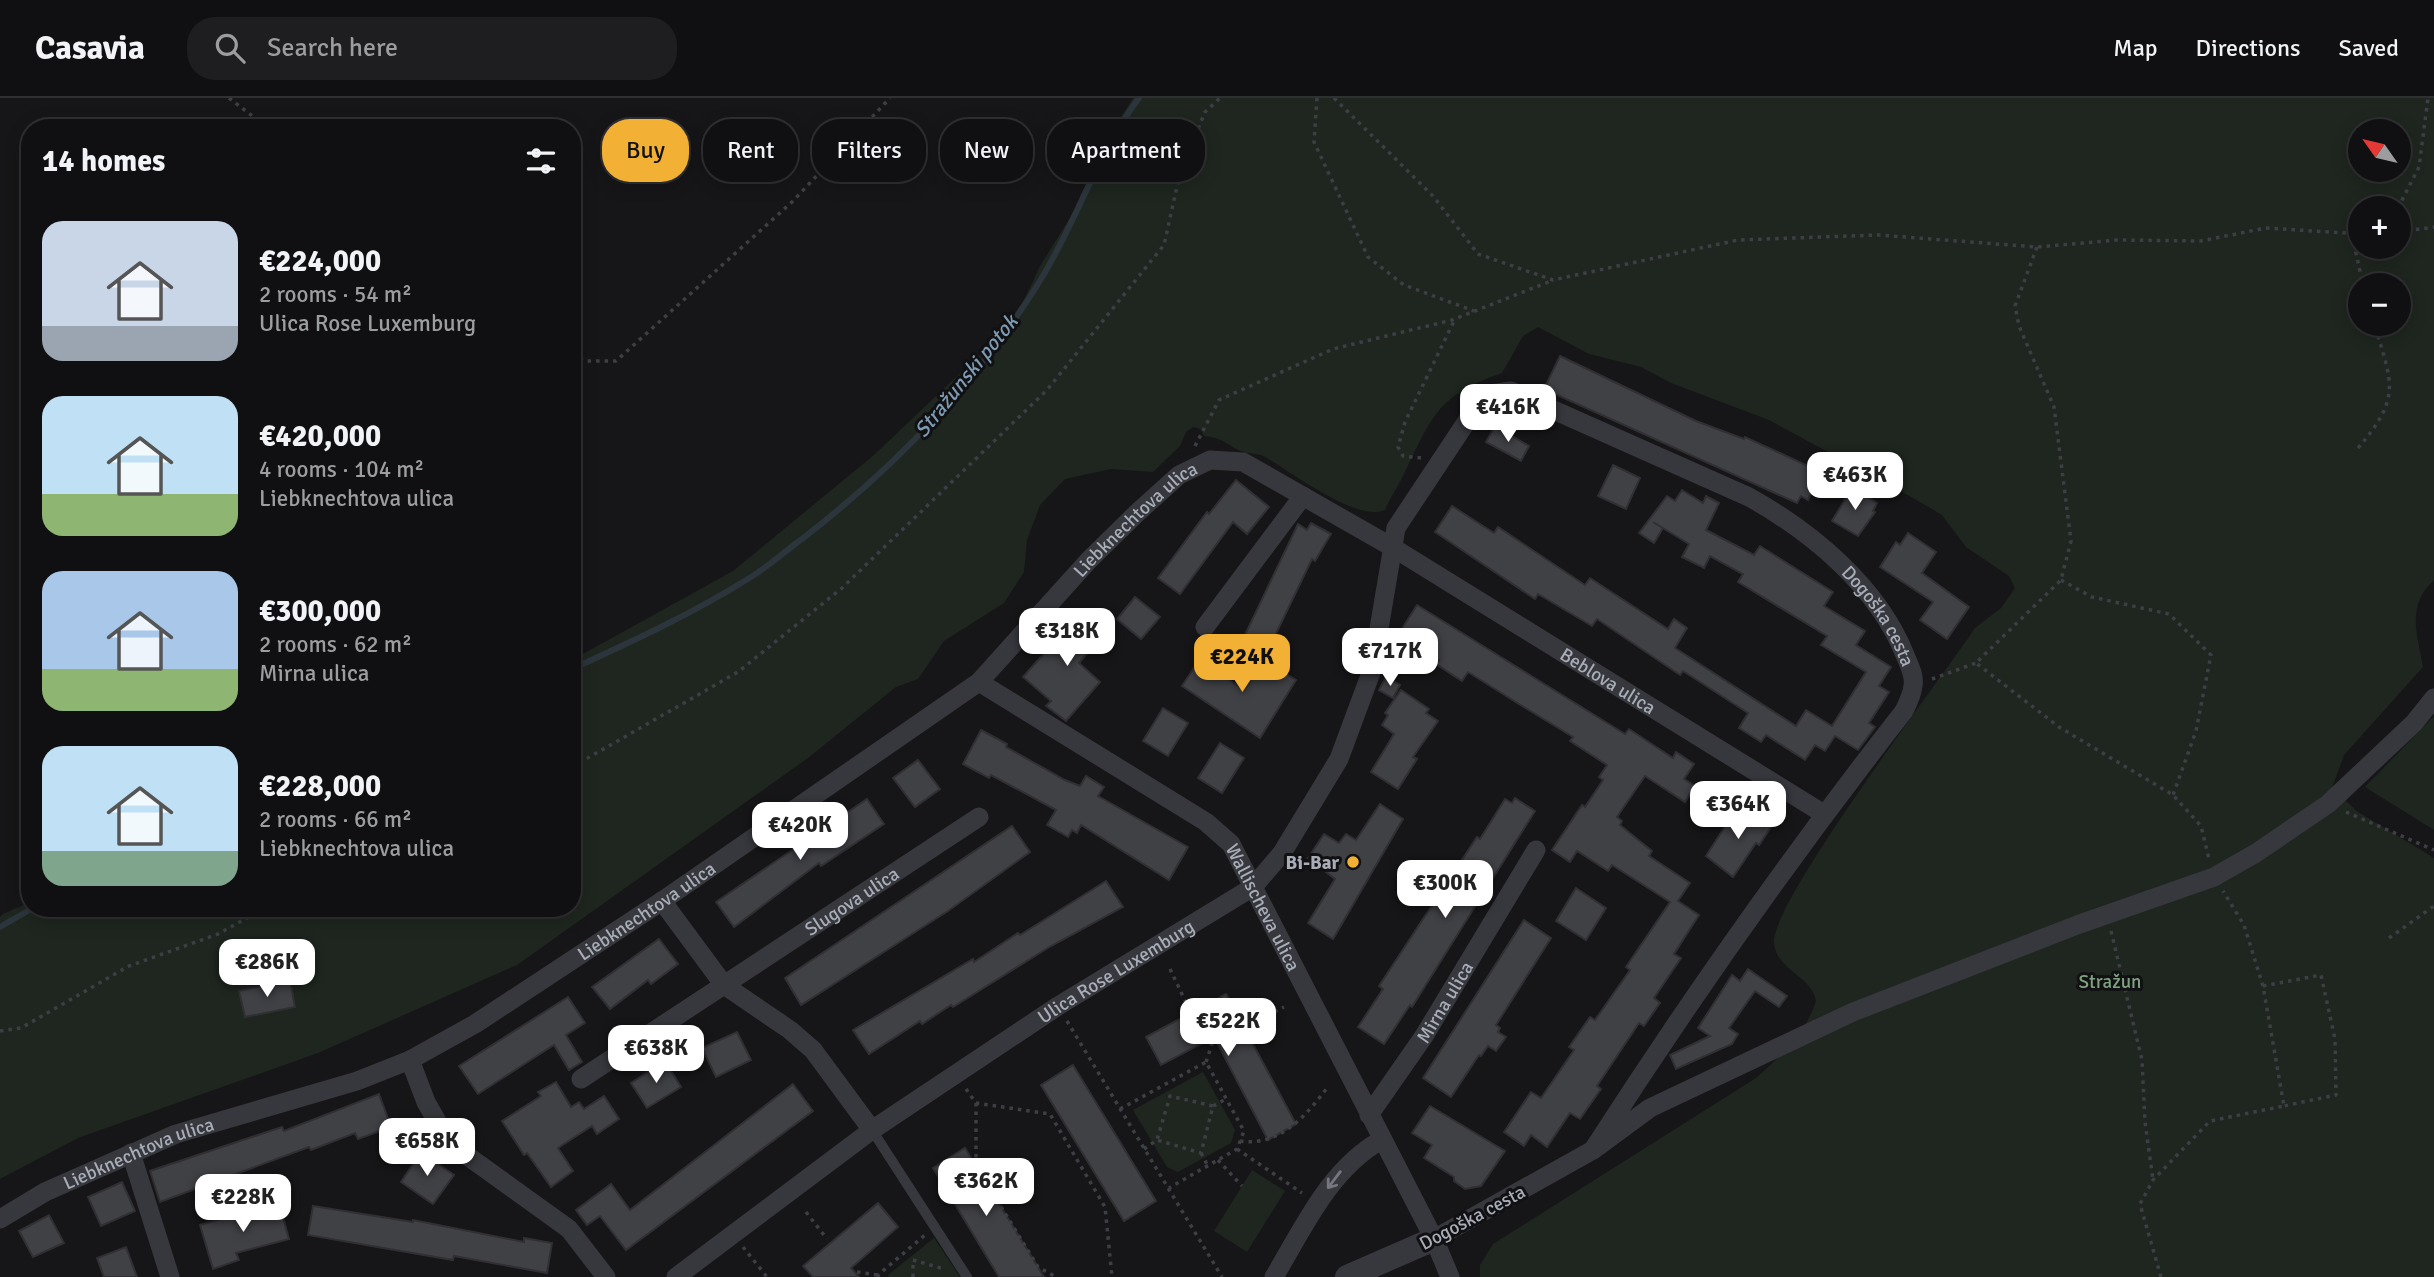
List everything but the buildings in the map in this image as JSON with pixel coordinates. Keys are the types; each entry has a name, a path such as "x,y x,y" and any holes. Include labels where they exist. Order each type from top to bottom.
{"street":[{"name":"Dogoška cesta","path":"1392,547 1396,528 1475,409 1490,394 1511,391 1749,497 1786,519 1821,547 1868,595 1900,642 1913,676 1913,686 1904,711 1824,814 1705,978 1593,1150"},
{"name":"Liebknechtova ulica","path":"0,1219 45,1192 131,1153 176,1135 292,1102 410,1060 475,1024 662,901 979,682 1089,560 1179,475 1192,467 1224,459 1243,462 1392,547"},
{"path":"1205,627 1303,496"},
{"name":"Beblova ulica","path":"1392,547 1824,814"},
{"name":"Ulica Rose Luxemburg","path":"676,1277 872,1130 1058,1006 1253,887 1289,842 1339,759 1357,717 1372,670 1392,547"},
{"name":"Wallischeva ulica","path":"979,682 1206,822 1231,844 1434,1239 1450,1277"},
{"name":"Dogoška cesta","path":"1348,1277 1434,1239 1593,1150 1650,1108 1853,1012 2106,915 2214,877 2256,853 2328,804 2414,723 2434,698"},
{"name":"Slugova ulica","path":"581,1079 979,817"},
{"name":"Mirna ulica","path":"1369,1115 1424,1036 1536,850"},
{"path":"662,901 724,985 790,1030 813,1050 872,1130"},
{"path":"410,1060 426,1102 444,1135 462,1152 569,1229 606,1277"},
{"path":"1274,1277 1329,1186 1346,1165 1381,1140"},
{"path":"131,1153 170,1277"}],"lane":[{"path":"872,1130 967,1277"}],"path":[{"path":"229,98 256,119"},
{"path":"581,360 616,361 792,202 890,98"},
{"path":"581,762 738,672 842,588 1047,390 1164,246 1180,173 1205,112 1220,98"},
{"path":"1317,98 1314,142 1368,257 1404,285 1474,311"},
{"path":"1334,98 1433,196 1478,254 1553,280"},
{"path":"2404,196 2419,167 2428,98"},
{"path":"1179,475 1219,400 1333,349 1455,319 1553,280 1738,240 1878,235 2037,247 2117,240 2201,241 2266,228 2348,235"},
{"path":"2411,231 2434,228"},
{"path":"1913,686 1976,663 2060,580 2071,541 2054,407 2019,326 2015,306 2037,247"},
{"path":"1446,455 1413,459 1403,456 1398,447 1405,422 1455,319"},
{"path":"2358,448 2388,408 2386,361 2378,336"},
{"path":"2060,580 2092,597 2169,614 2211,655 2196,731 2173,795"},
{"path":"1976,663 2059,727 2173,795 2201,826 2214,877 2244,925 2263,986 2284,1106"},
{"path":"2328,804 2434,850"},
{"path":"2389,938 2434,906"},
{"path":"2106,915 2142,1060 2145,1122 2152,1180"},
{"path":"0,1031 21,1028 130,967 218,934 249,917"},
{"path":"1170,969 1190,1011"},
{"path":"2161,1277 2140,1204 2152,1180 2210,1121 2336,1096 2334,1039 2321,975 2263,986"},
{"path":"1058,1006 1222,1277"},
{"path":"1244,1027 1284,1007"},
{"path":"1120,1109 1206,1062 1212,1044"},
{"path":"1168,1189 1237,1149 1244,1131 1206,1062"},
{"path":"956,1074 975,1103 976,1166 1038,1267 1056,1277"},
{"path":"1144,1149 1157,1140 1170,1096 1165,1085"},
{"path":"1240,1141 1253,1143 1268,1139 1296,1125 1327,1088"},
{"path":"1170,1096 1213,1106 1226,1099"},
{"path":"975,1103 1050,1114 1105,1207 1112,1277"},
{"path":"1208,1166 1201,1153 1213,1106"},
{"path":"1157,1140 1201,1153"},
{"path":"1237,1149 1307,1196"},
{"path":"1218,1160 1224,1170 1242,1186"},
{"path":"806,1212 827,1239"},
{"path":"857,1272 879,1276 935,1226"},
{"path":"733,1235 767,1277"},
{"path":"906,1251 913,1259 951,1271"},
{"path":"913,1259 913,1277"}],"green space":[{"name":"Stražun","path":"1133,98 2434,98 2434,580 2425,590 2417,610 2416,631 2423,667 2344,755 2332,788 2358,812 2434,858 2434,1277 1480,1277 1480,1265 1493,1244 1756,1078 1799,1034 1816,1001 1808,985 1780,960 1776,952 1774,942 1781,918 1828,837 1896,738 1975,628 2001,608 2015,588 2009,576 1966,547 1942,515 1913,498 1769,420 1671,383 1641,367 1589,354 1538,327 1523,336 1502,373 1462,391 1438,411 1385,510 1373,512 1342,503 1265,457 1238,450 1218,439 1204,436 1200,429 1193,427 1186,432 1180,446 1153,472 1111,469 1065,479 1040,505 1027,540 1024,572 1004,603 944,641 918,679 896,687 808,758 517,965 318,1053 78,1138 0,1179 0,917 3,914 21,906 21,917 581,917 581,655 733,571 874,455 1013,323 1040,266 1089,182 1205,182 1205,119 1120,119"},
{"path":"2434,716 2434,830 2365,787"},
{"path":"1203,1072 1235,1130 1231,1143 1178,1172 1167,1167 1133,1110"},
{"path":"1252,1170 1285,1191 1247,1252 1214,1231"},
{"path":"934,1238 960,1277 889,1277 888,1275"}],"waterway":[{"name":"Stražunski potok","path":"581,665 685,615 758,573 836,512 901,453 960,389 1014,320 1064,238 1110,143 1139,98"},
{"name":"Stražunski potok","path":"0,927 21,915"}],"place":[{"name":"Bi-Bar","path":"1353,862"}]}
